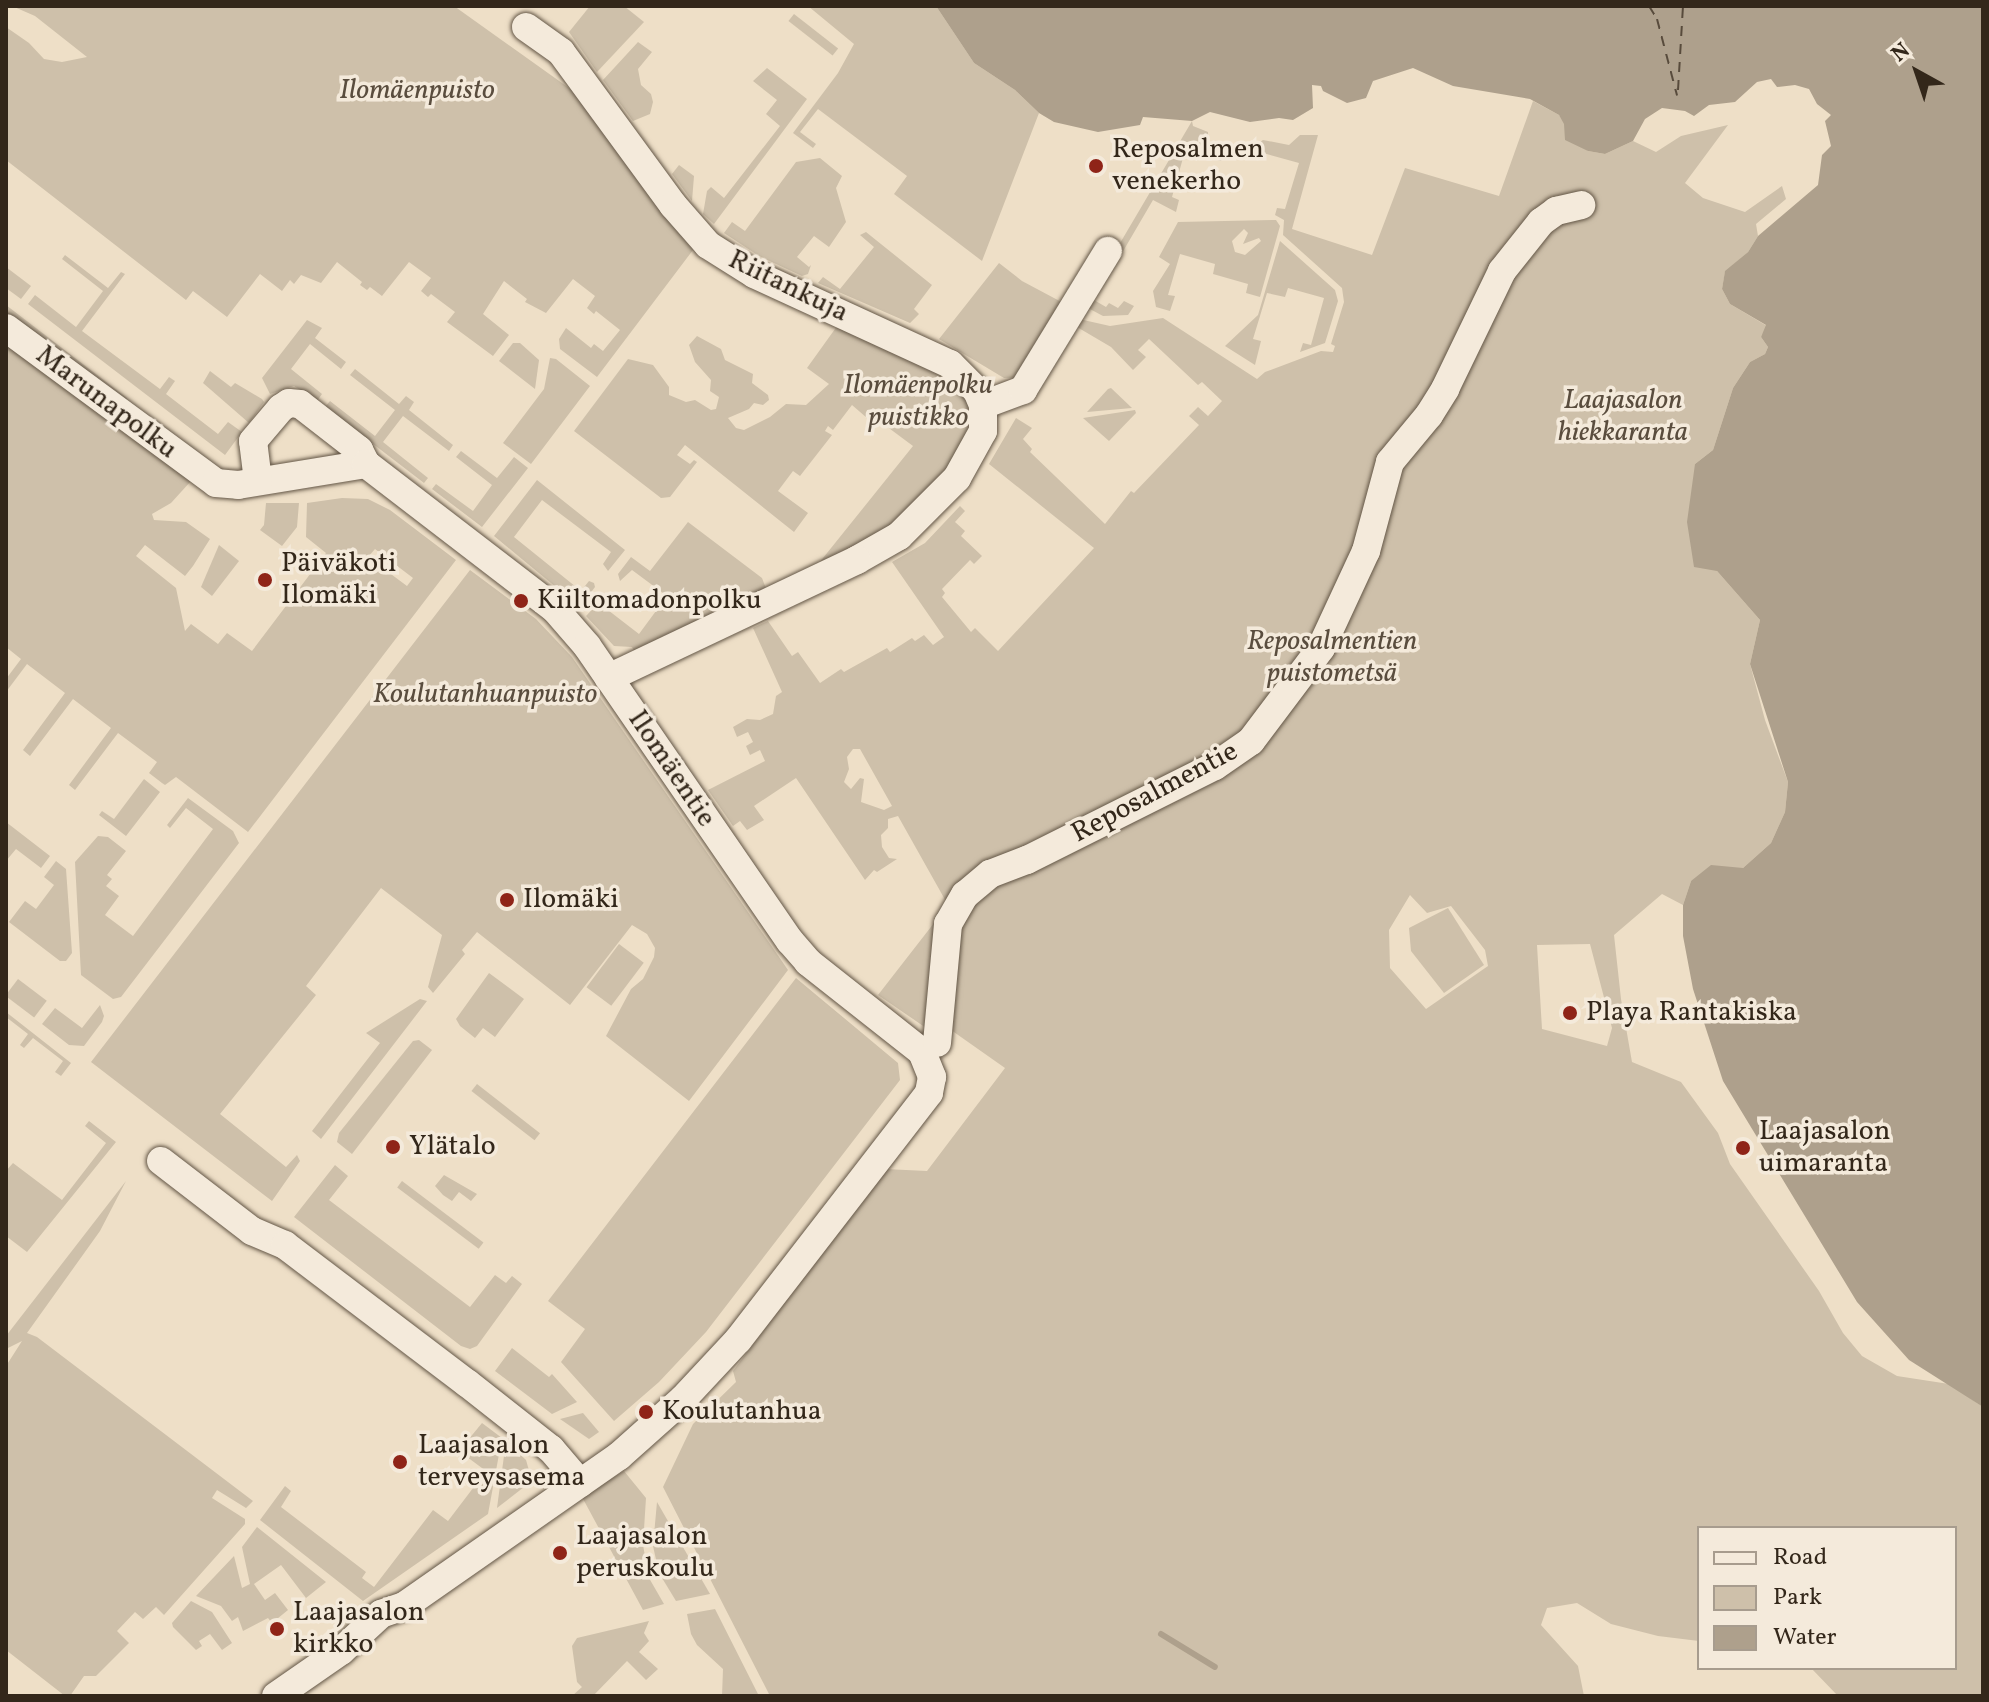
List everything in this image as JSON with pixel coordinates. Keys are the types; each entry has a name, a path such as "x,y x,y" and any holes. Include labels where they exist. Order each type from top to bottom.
{"street":[{"name":"Riitankuja","path":"526,27 561,52 673,205 708,245 754,274 950,364 972,384 983,405"},
{"name":"Reposalmentie","path":"276,1696 341,1651 381,1614 404,1606 580,1483 655,1426 738,1340 929,1093 948,924 965,895 990,874 1027,860 1215,766 1251,741 1321,648 1366,551 1390,462 1415,433 1445,389 1502,271 1541,222 1556,211 1581,205"},
{"path":"609,678 857,560 899,536 957,478 983,431 983,405 1023,390 1108,251"},
{"name":"Marunapolku","path":"6,328 206,478 226,485 258,481"},
{"name":"Ilomäentie","path":"258,481 253,441 281,408 289,403 300,404 359,450 366,464 554,608 587,646 790,941 808,962 932,1050"},
{"path":"258,481 366,464"},
{"path":"161,1161 252,1231 285,1245 467,1383 551,1449 580,1483"}],"green space":[{"name":"Ilomäenpuisto","path":"12,6 454,6 576,93 696,246 597,377 560,349 559,339 566,328 591,348 594,344 603,351 620,330 596,311 594,314 587,308 595,296 573,279 546,313 525,302 527,299 504,281 483,314 509,335 493,356 447,322 455,312 431,294 428,297 421,291 431,278 409,262 382,296 370,287 367,290 360,285 362,282 337,262 321,283 301,275 294,284 290,280 282,291 260,274 227,317 193,291 186,300 6,160 6,27 29,43 44,59 62,62 87,57 35,16"},
{"path":"590,6 624,6 644,22 597,72 569,32"},
{"path":"808,6 936,6 974,63 1015,90 1039,113 982,261 894,194 907,176 818,109 800,132 816,144 813,148 793,133 838,73 854,44"},
{"path":"794,14 838,48 833,56 788,21"},
{"path":"638,42 652,52 638,69 641,85 651,94 653,102 650,114 633,121 603,80"},
{"path":"767,68 807,99 714,224 703,214 707,191 711,187 724,198 780,126 766,114 777,100 753,81"},
{"name":"Reposalmentien puistometsä","path":"1533,101 1559,115 1588,151 1605,154 1633,141 1656,152 1681,136 1728,125 1685,183 1703,198 1745,212 1782,186 1786,199 1756,224 1758,236 1748,252 1725,272 1722,289 1730,304 1767,326 1761,337 1768,347 1765,354 1750,362 1733,388 1713,450 1695,464 1717,571 1760,620 1750,664 1765,720 1788,782 1785,812 1771,843 1743,868 1691,881 1683,905 1662,894 1614,935 1621,999 1632,1062 1681,1082 1718,1133 1730,1164 1819,1291 1843,1333 1862,1356 1897,1376 1949,1384 1983,1407 1983,1696 1838,1696 1813,1670 1957,1670 1957,1526 1697,1526 1697,1641 1658,1636 1611,1624 1577,1603 1547,1608 1541,1625 1578,1666 1584,1696 770,1696 663,1487 693,1424 736,1382 733,1371 885,1169 927,1171 1005,1068 951,1030 932,1032 878,995 948,905 898,816 888,819 888,828 881,835 882,847 889,858 897,859 877,872 874,870 865,880 796,778 754,806 764,820 747,830 740,821 733,826 708,790 765,761 760,750 750,755 746,746 753,742 748,732 737,737 733,727 747,719 760,720 773,714 776,696 782,692 753,628 768,621 792,656 798,652 820,683 841,669 844,672 887,648 890,652 912,638 915,641 924,635 933,645 944,637 892,562 925,543 960,506 965,511 955,522 965,531 961,536 982,556 974,564 970,560 942,589 945,593 942,597 971,632 975,628 998,651 1094,548 989,464 1016,418 1032,428 1023,439 1032,449 1030,452 1105,524 1131,491 1134,493 1199,425 1189,416 1198,407 1208,416 1222,401 1202,382 1198,385 1149,339 1138,350 1146,357 1133,370 1111,347 1077,327 1039,391 1037,389 1079,319 1110,326 1163,318 1257,379 1265,372 1321,351 1333,352 1335,346 1331,344 1344,302 1342,288 1283,235 1284,220 1275,215 1277,208 1285,209 1299,163 1249,149 1263,140 1289,145 1300,135 1318,135 1292,229 1372,255 1405,168 1499,196","holes":["853,749 860,749 892,806 884,810 861,802 864,779 860,778 851,789 844,782 849,769 847,757","1410,895 1427,913 1451,906 1485,950 1488,966 1426,1009 1390,968 1389,930","1590,944 1612,1028 1607,1046 1542,1029 1537,945"]},
{"path":"1192,121 1193,126 1208,132 1208,146 1228,148 1221,161 1185,151 1172,197 1179,200 1176,212 1153,200 1108,277 1103,272"},
{"path":"820,158 842,176 836,188 846,222 829,247 814,236 797,257 809,267 811,265 808,274 802,276 759,256 724,233 732,222 745,231 796,162"},
{"path":"679,165 694,176 692,201 672,174"},
{"path":"1276,220 1280,226 1260,297 1246,293 1248,284 1213,274 1215,264 1180,254 1168,295 1175,296 1170,311 1156,307 1153,291 1170,264 1159,257 1178,222","holes":["1244,229 1248,233 1243,244 1259,238 1261,241 1245,255 1235,252 1232,241"]},
{"path":"866,232 932,285 914,309 919,314 910,323 818,283 823,277 840,289 874,247 860,235"},
{"path":"1280,241 1335,290 1338,301 1325,343 1300,352 1303,343 1311,345 1324,298 1288,288 1285,297 1267,293 1253,339 1261,341 1255,365 1225,346 1258,315"},
{"path":"65,255 108,288 121,272 125,274 82,331 160,389 169,377 175,381 166,394 218,434 228,422 242,432 225,455 28,304 35,295 76,327 103,291 62,259"},
{"path":"999,263 1022,281 1069,306 1026,377 1004,378 939,339"},
{"path":"6,267 31,286 21,299 6,288"},
{"path":"1094,300 1106,307 1109,303 1118,308 1124,301 1134,306 1128,315 1103,316 1088,308"},
{"path":"6,305 127,398 127,401 6,317"},
{"path":"307,320 322,328 315,338 346,362 341,369 310,344 291,369 322,394 317,401 294,386 270,394 262,378"},
{"name":"Ilomäenpolku puistikko","path":"840,322 949,376 968,402 970,435 938,485 891,526 815,568 913,446 870,414 867,418 852,405 833,430 828,426 825,431 832,435 800,476 793,471 778,491 808,513 794,532 685,445 677,455 690,464 694,460 697,462 670,497 661,498 574,431 628,359 653,365 669,387 669,395 686,402 695,400 711,410 716,409 719,397 710,391 711,380 695,362 689,345 697,336 721,349 725,360 753,374 752,383 768,395 769,400 763,405 754,403 749,409 728,418 736,428 744,430 770,417 786,404 806,405 829,384 807,368"},
{"path":"513,343 520,343 539,360 535,389 499,361"},
{"path":"6,344 191,481 171,503 152,514 154,520 186,522 210,539 193,566 185,576 145,545 136,556 176,588 185,631 191,624 218,644 227,633 252,651 326,553 306,537 307,503 342,498 368,499 390,510 456,560 248,832 176,777 165,785 162,783 149,773 157,762 118,733 75,790 69,785 111,728 73,699 30,756 23,750 65,693 27,664 6,692 6,679 21,659 6,647","holes":["375,549 413,578 407,586 368,557"]},
{"path":"550,358 556,359 590,386 531,464 503,443 544,389"},
{"path":"355,369 399,404 406,396 414,402 409,410 453,445 449,451 403,416 383,442 428,478 424,483 325,407 330,401 375,436 395,410 350,375"},
{"path":"210,371 231,387 235,383 262,399 264,402 249,423 203,383"},
{"path":"1111,388 1132,408 1087,412 1108,389"},
{"path":"1135,410 1136,413 1109,441 1083,418"},
{"path":"461,451 497,478 514,457 528,468 482,527 432,489 436,484 473,511 492,485 456,457"},
{"path":"537,480 625,550 608,571 603,564 611,552 542,500 514,537 581,591 589,581 594,583 595,587 580,607 494,536"},
{"path":"266,503 299,503 297,527 282,546 260,530 264,525"},
{"path":"688,522 762,578 767,591 635,653 632,647 614,646 586,616 608,593 610,598 604,607 639,634 667,596 632,570 620,581 618,574 631,557 650,571"},
{"path":"219,545 239,561 212,596 201,587"},
{"name":"Koulutanhuanpuisto","path":"470,570 536,619 572,657 788,970 689,1101 606,1036 631,989 643,979 654,957 655,948 647,934 632,925 570,1005 477,932 462,950 465,954 433,993 428,987 442,935 381,888 306,986 316,995 220,1114 286,1167 297,1155 300,1161 272,1201 91,1062"},
{"path":"144,779 160,792 126,836 99,815 102,811 114,819"},
{"path":"188,798 233,831 239,843 121,997 113,999 81,975 75,862 98,836 108,837 126,851 107,875 112,879 106,886 119,896 105,915 133,936 213,829 186,808 170,828 167,825"},
{"path":"6,822 50,856 41,868 16,849 6,861"},
{"path":"56,861 66,869 72,953 66,961 60,961 9,922 25,901 36,909 54,885 44,877"},
{"path":"1448,908 1484,965 1444,993 1411,951 1409,928"},
{"path":"619,944 644,963 611,1006 587,987"},
{"path":"489,973 524,999 495,1037 483,1028 475,1038 456,1019"},
{"path":"796,978 898,1063 900,1080 706,1332 659,1382 614,1421 561,1362 585,1329 548,1301"},
{"path":"18,979 47,1001 34,1017 6,996"},
{"path":"420,999 427,1001 321,1139 312,1131 380,1043 366,1033"},
{"path":"100,1005 104,1016 102,1022 84,1046 69,1045 42,1024 55,1008 82,1028"},
{"path":"6,1012 71,1063 61,1076 55,1072 63,1061 33,1038 24,1048 20,1045 28,1034 6,1017"},
{"path":"419,1040 432,1050 352,1154 337,1142 339,1133 413,1041"},
{"path":"477,1084 540,1133 534,1140 471,1091"},
{"path":"89,1121 116,1142 27,1252 6,1236 6,1171 13,1163 62,1200 106,1143 85,1126"},
{"path":"335,1165 348,1176 329,1200 470,1307 495,1275 506,1283 512,1276 522,1284 477,1346 470,1349 461,1346 294,1217"},
{"path":"444,1175 477,1194 471,1201 459,1192 452,1201 435,1186"},
{"path":"126,1181 100,1231 27,1333 37,1337 253,1501 246,1508 217,1490 212,1498 245,1519 245,1524 164,1615 156,1607 143,1619 135,1612 117,1631 129,1643 96,1676 84,1676 70,1696 65,1696 6,1650 6,1366 22,1341 6,1349 6,1336"},
{"path":"402,1181 483,1242 479,1249 397,1187"},
{"path":"512,1348 549,1377 552,1374 577,1402 552,1414 495,1371"},
{"path":"583,1413 599,1432 589,1439 560,1419"},
{"path":"482,1423 502,1438 488,1514 363,1601 260,1520 285,1486 291,1491 281,1507 366,1572 362,1578 374,1587 433,1510 448,1521 486,1471 459,1451"},
{"path":"506,1441 526,1460 530,1474 524,1487 497,1508"},
{"path":"624,1471 646,1498 643,1545 649,1578 664,1604 643,1610 582,1497"},
{"path":"657,1502 710,1594 676,1601 659,1573 653,1546"},
{"path":"257,1527 326,1582 306,1598 281,1565 254,1584 265,1600 275,1593 288,1610 272,1623 268,1618 243,1631 238,1617 232,1621 221,1606 196,1596 234,1556 242,1588 250,1584 242,1547"},
{"path":"191,1601 212,1612 232,1643 222,1650 210,1634 199,1641 202,1646 196,1650 173,1627 172,1623"},
{"path":"715,1609 759,1696 722,1696 723,1669 697,1645 687,1614"},
{"path":"649,1621 644,1633 649,1641 639,1652 658,1669 646,1680 627,1661 593,1696 572,1696 582,1687 577,1682 572,1646 577,1638"}],"water":[{"path":"936,6 1983,6 1983,1407 1909,1360 1857,1302 1723,1081 1693,989 1683,936 1683,905 1691,881 1711,865 1743,868 1771,843 1785,812 1788,782 1750,664 1760,620 1717,571 1694,567 1687,522 1695,464 1713,450 1733,388 1750,362 1765,354 1768,347 1761,337 1766,325 1730,304 1722,289 1725,271 1748,252 1758,236 1818,185 1822,155 1831,146 1825,121 1831,115 1817,104 1809,89 1795,85 1777,87 1771,79 1757,82 1735,102 1709,105 1694,116 1685,111 1662,108 1645,119 1633,141 1605,154 1588,151 1565,140 1564,124 1559,115 1530,99 1453,86 1413,68 1373,81 1366,98 1347,103 1323,91 1321,86 1312,85 1313,108 1293,120 1279,118 1250,122 1210,112 1192,121 1143,117 1140,125 1098,132 1054,122 1039,113 1015,90 974,63"}],"waterway":[{"path":"1161,1634 1215,1667"}],"ferry route":[{"path":"1649,6 1657,19 1677,95"},
{"path":"1678,90 1683,6"}],"place":[{"name":"Reposalmen venekerho","path":"1096,166"},
{"name":"Päiväkoti Ilomäki","path":"265,580"},
{"name":"Kiiltomadonpolku","path":"521,601"},
{"name":"Ilomäki","path":"507,900"},
{"name":"Playa Rantakiska","path":"1570,1013"},
{"name":"Ylätalo","path":"393,1147"},
{"name":"Laajasalon uimaranta","path":"1743,1148"},
{"name":"Koulutanhua","path":"646,1412"},
{"name":"Laajasalon terveysasema","path":"400,1462"},
{"name":"Laajasalon peruskoulu","path":"560,1553"},
{"name":"Laajasalon kirkko","path":"277,1629"}],"park label":[{"name":"Laajasalon hiekkaranta","path":"1623,417"}]}
